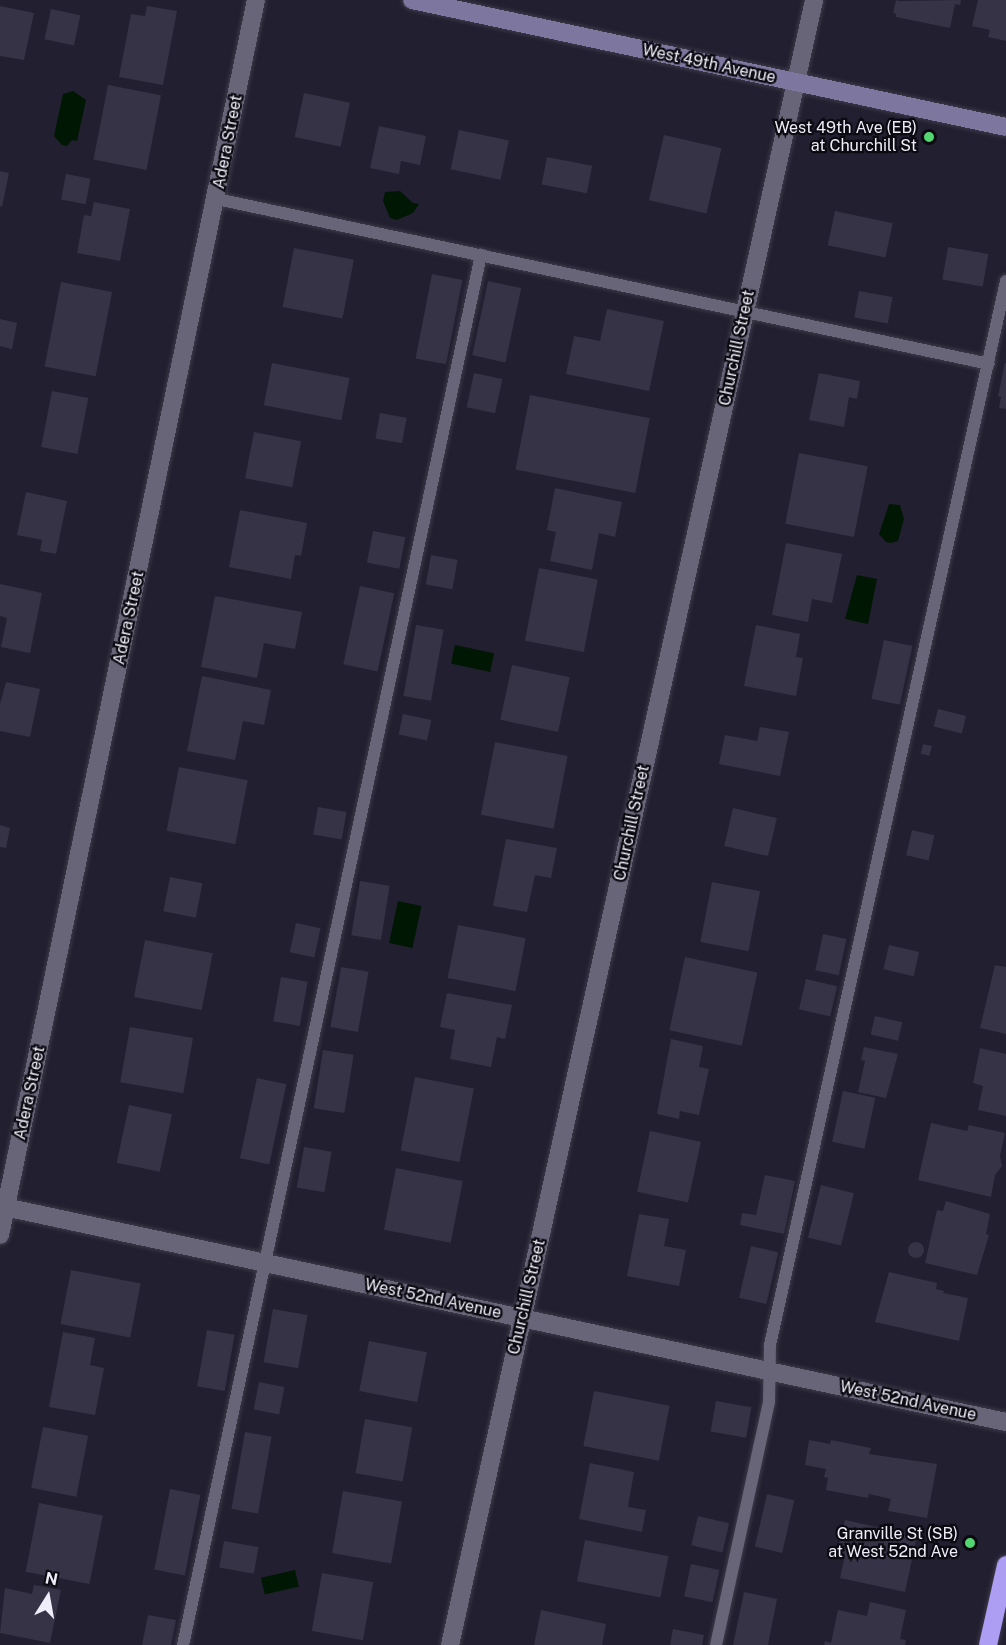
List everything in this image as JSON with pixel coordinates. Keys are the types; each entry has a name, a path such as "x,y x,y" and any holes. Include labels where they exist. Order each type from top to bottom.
{"highway":[{"path":"988,1645 1006,1565"}],"street":[{"name":"Adera Street","path":"0,1235 3,1207 256,0"},
{"name":"West 49th Avenue","path":"412,0 1006,127"},
{"name":"Churchill Street","path":"450,1645 814,0"},
{"name":"West 52nd Avenue","path":"3,1207 1006,1422"}],"lane":[{"path":"216,199 989,364"},
{"path":"183,1645 481,255"},
{"path":"716,1645 769,1402 770,1346 1006,281"}],"shaded area":[{"path":"73,91 86,100 77,141 72,140 67,146 62,145 54,136 63,94"},
{"path":"400,191 413,203 419,204 413,213 397,220 390,218 383,201 385,192"},
{"path":"889,504 900,505 904,519 898,541 891,543 886,542 879,534"},
{"path":"857,575 877,579 868,624 845,619"},
{"path":"455,645 494,653 490,672 451,664"},
{"path":"398,901 421,906 413,948 389,943"},
{"path":"295,1570 299,1587 265,1594 261,1578"}],"building":[{"path":"896,0 961,0 960,5 955,4 950,28 896,17 893,13"},
{"path":"978,0 1006,0 1006,41 988,37 990,30 972,26"},
{"path":"0,6 34,13 24,60 0,56"},
{"path":"147,6 177,11 163,85 119,77 131,14 145,16"},
{"path":"51,9 80,15 74,46 45,39"},
{"path":"108,85 161,95 147,170 93,160"},
{"path":"304,93 350,103 341,147 295,137"},
{"path":"379,126 426,136 420,165 401,161 399,174 370,168"},
{"path":"459,130 509,141 501,180 451,169"},
{"path":"664,135 721,148 706,214 649,200"},
{"path":"547,157 592,166 587,193 542,184"},
{"path":"0,171 9,173 2,207 0,206"},
{"path":"66,174 91,179 86,204 61,200"},
{"path":"94,202 130,209 120,261 77,253 84,215 91,216"},
{"path":"835,211 893,223 885,258 828,245"},
{"path":"948,247 988,254 983,287 942,279"},
{"path":"294,248 354,260 342,319 283,307"},
{"path":"432,274 462,280 446,364 416,358"},
{"path":"488,281 521,288 505,362 472,355"},
{"path":"61,282 112,292 96,376 45,366"},
{"path":"859,291 892,297 888,323 854,318"},
{"path":"607,309 664,321 649,391 566,374 574,336 600,341"},
{"path":"0,319 17,323 12,349 0,346"},
{"path":"272,363 350,378 341,420 264,405"},
{"path":"1005,363 1006,409 999,408 1001,397 998,396"},
{"path":"474,373 502,379 495,413 467,407"},
{"path":"819,373 860,381 857,399 849,397 844,427 809,420"},
{"path":"52,391 88,398 77,454 41,447"},
{"path":"530,395 650,418 635,493 515,470"},
{"path":"380,413 407,418 402,443 375,439"},
{"path":"254,432 301,441 292,487 245,478"},
{"path":"799,453 868,466 854,537 785,524"},
{"path":"555,488 622,502 615,537 599,533 592,570 550,561 556,532 547,530"},
{"path":"26,492 67,501 56,554 40,551 42,540 17,535"},
{"path":"240,510 307,523 301,556 295,555 291,579 229,567"},
{"path":"373,531 405,537 399,569 367,562"},
{"path":"786,543 842,554 832,603 812,599 808,622 772,615"},
{"path":"431,555 458,560 452,589 426,585"},
{"path":"539,568 598,579 584,652 525,641"},
{"path":"0,584 42,593 30,653 1,647 7,618 0,616"},
{"path":"360,586 394,593 378,672 343,664"},
{"path":"215,596 302,612 295,649 264,643 257,678 201,667"},
{"path":"416,625 444,630 431,701 403,696"},
{"path":"756,625 800,634 796,657 803,658 796,696 744,686"},
{"path":"884,640 912,646 900,705 872,699"},
{"path":"512,665 570,677 558,732 500,720"},
{"path":"202,676 271,690 264,725 243,721 235,760 187,751"},
{"path":"6,682 40,689 30,737 0,731 0,704"},
{"path":"938,709 966,716 962,733 934,726"},
{"path":"403,714 431,720 427,741 399,735"},
{"path":"760,727 789,732 780,776 719,764 725,735 757,741"},
{"path":"495,742 568,756 554,829 481,815"},
{"path":"923,744 932,746 930,756 921,754"},
{"path":"179,767 248,780 235,844 167,831"},
{"path":"318,807 347,812 342,840 313,835"},
{"path":"733,808 777,818 768,856 724,846"},
{"path":"0,825 10,828 6,848 0,847"},
{"path":"912,830 934,835 929,861 906,855"},
{"path":"506,839 557,848 551,878 535,875 527,912 493,906"},
{"path":"170,877 202,883 196,918 163,911"},
{"path":"360,881 390,886 381,940 351,935"},
{"path":"712,882 760,891 748,951 700,942"},
{"path":"296,923 320,928 314,958 290,952"},
{"path":"458,925 526,938 515,991 448,978"},
{"path":"823,934 846,939 839,975 815,970"},
{"path":"145,940 213,953 202,1010 134,997"},
{"path":"889,945 919,952 914,976 883,969"},
{"path":"685,957 757,972 742,1046 669,1030"},
{"path":"995,965 1006,967 1006,1034 980,1028"},
{"path":"341,967 369,972 358,1032 330,1027"},
{"path":"281,977 308,982 300,1026 273,1021"},
{"path":"806,979 837,986 830,1016 799,1009"},
{"path":"447,993 512,1005 505,1039 497,1037 491,1067 450,1059 455,1030 440,1027"},
{"path":"875,1016 902,1022 898,1041 871,1035"},
{"path":"130,1027 193,1038 183,1093 120,1082"},
{"path":"671,1039 703,1046 699,1067 709,1069 699,1115 680,1111 679,1119 657,1114"},
{"path":"864,1047 898,1054 886,1098 858,1092 865,1061 861,1060"},
{"path":"980,1048 1006,1054 1006,1116 978,1110 983,1086 973,1083"},
{"path":"323,1050 354,1055 344,1113 314,1108"},
{"path":"415,1077 474,1088 460,1162 401,1151"},
{"path":"257,1078 286,1084 269,1164 240,1158"},
{"path":"843,1091 875,1098 864,1149 832,1142"},
{"path":"129,1105 172,1114 160,1172 117,1163"},
{"path":"931,1123 967,1131 969,1125 1005,1133 1000,1156 1002,1166 995,1175 991,1197 918,1180"},
{"path":"650,1131 701,1142 688,1202 637,1192"},
{"path":"304,1147 332,1152 324,1192 297,1187"},
{"path":"396,1168 463,1181 451,1243 384,1230"},
{"path":"765,1175 795,1181 784,1234 740,1225 742,1213 756,1215"},
{"path":"821,1185 854,1193 841,1246 808,1237"},
{"path":"946,1201 990,1214 986,1234 989,1235 977,1275 925,1263 937,1210 943,1211"},
{"path":"639,1214 669,1219 664,1246 686,1250 679,1286 627,1276"},
{"path":"913,1242 919,1242 924,1250 922,1256 913,1258 908,1253 908,1247"},
{"path":"751,1246 778,1252 766,1304 739,1298"},
{"path":"71,1270 141,1284 130,1338 61,1324"},
{"path":"889,1272 937,1283 936,1289 944,1291 943,1293 968,1298 959,1341 875,1322"},
{"path":"273,1309 307,1315 298,1368 264,1362"},
{"path":"207,1330 235,1335 225,1391 197,1386"},
{"path":"63,1332 95,1338 90,1365 104,1368 95,1415 49,1407"},
{"path":"369,1341 427,1352 417,1402 359,1391"},
{"path":"259,1382 285,1387 279,1414 254,1409"},
{"path":"594,1391 670,1406 659,1461 583,1446"},
{"path":"716,1401 751,1407 746,1438 711,1432"},
{"path":"365,1419 412,1427 403,1481 355,1473"},
{"path":"43,1427 88,1436 76,1497 31,1488"},
{"path":"245,1432 272,1437 258,1514 231,1509"},
{"path":"809,1440 830,1444 831,1440 871,1448 869,1454 937,1464 927,1518 888,1511 891,1499 869,1494 868,1498 826,1490 828,1478 824,1477 826,1469 805,1465"},
{"path":"590,1463 634,1472 628,1507 646,1510 642,1532 579,1519"},
{"path":"170,1489 200,1495 185,1575 154,1569"},
{"path":"343,1491 402,1501 391,1563 332,1553"},
{"path":"767,1494 794,1500 782,1553 755,1547"},
{"path":"39,1503 103,1515 89,1584 26,1572"},
{"path":"698,1516 729,1523 722,1552 691,1545"},
{"path":"845,1520 917,1536 905,1592 840,1578 845,1555 837,1553"},
{"path":"585,1540 668,1556 660,1597 577,1581"},
{"path":"224,1541 258,1547 254,1574 219,1568"},
{"path":"691,1564 719,1570 713,1602 684,1596"},
{"path":"322,1573 373,1582 363,1640 312,1631"},
{"path":"34,1585 61,1590 50,1643 0,1633 5,1588 32,1594"},
{"path":"744,1592 777,1599 768,1645 733,1645"},
{"path":"870,1602 906,1610 900,1639 906,1640 905,1645 824,1645 825,1641 831,1643 838,1610 867,1616"},
{"path":"541,1610 606,1624 602,1645 534,1645"},
{"path":"148,1615 176,1620 171,1645 142,1645"},
{"path":"673,1629 704,1635 702,1645 670,1645"}],"place":[{"name":"West 49th Ave (EB) at Churchill St","path":"929,137"},
{"name":"Granville St (SB) at West 52nd Ave","path":"970,1543"}]}
